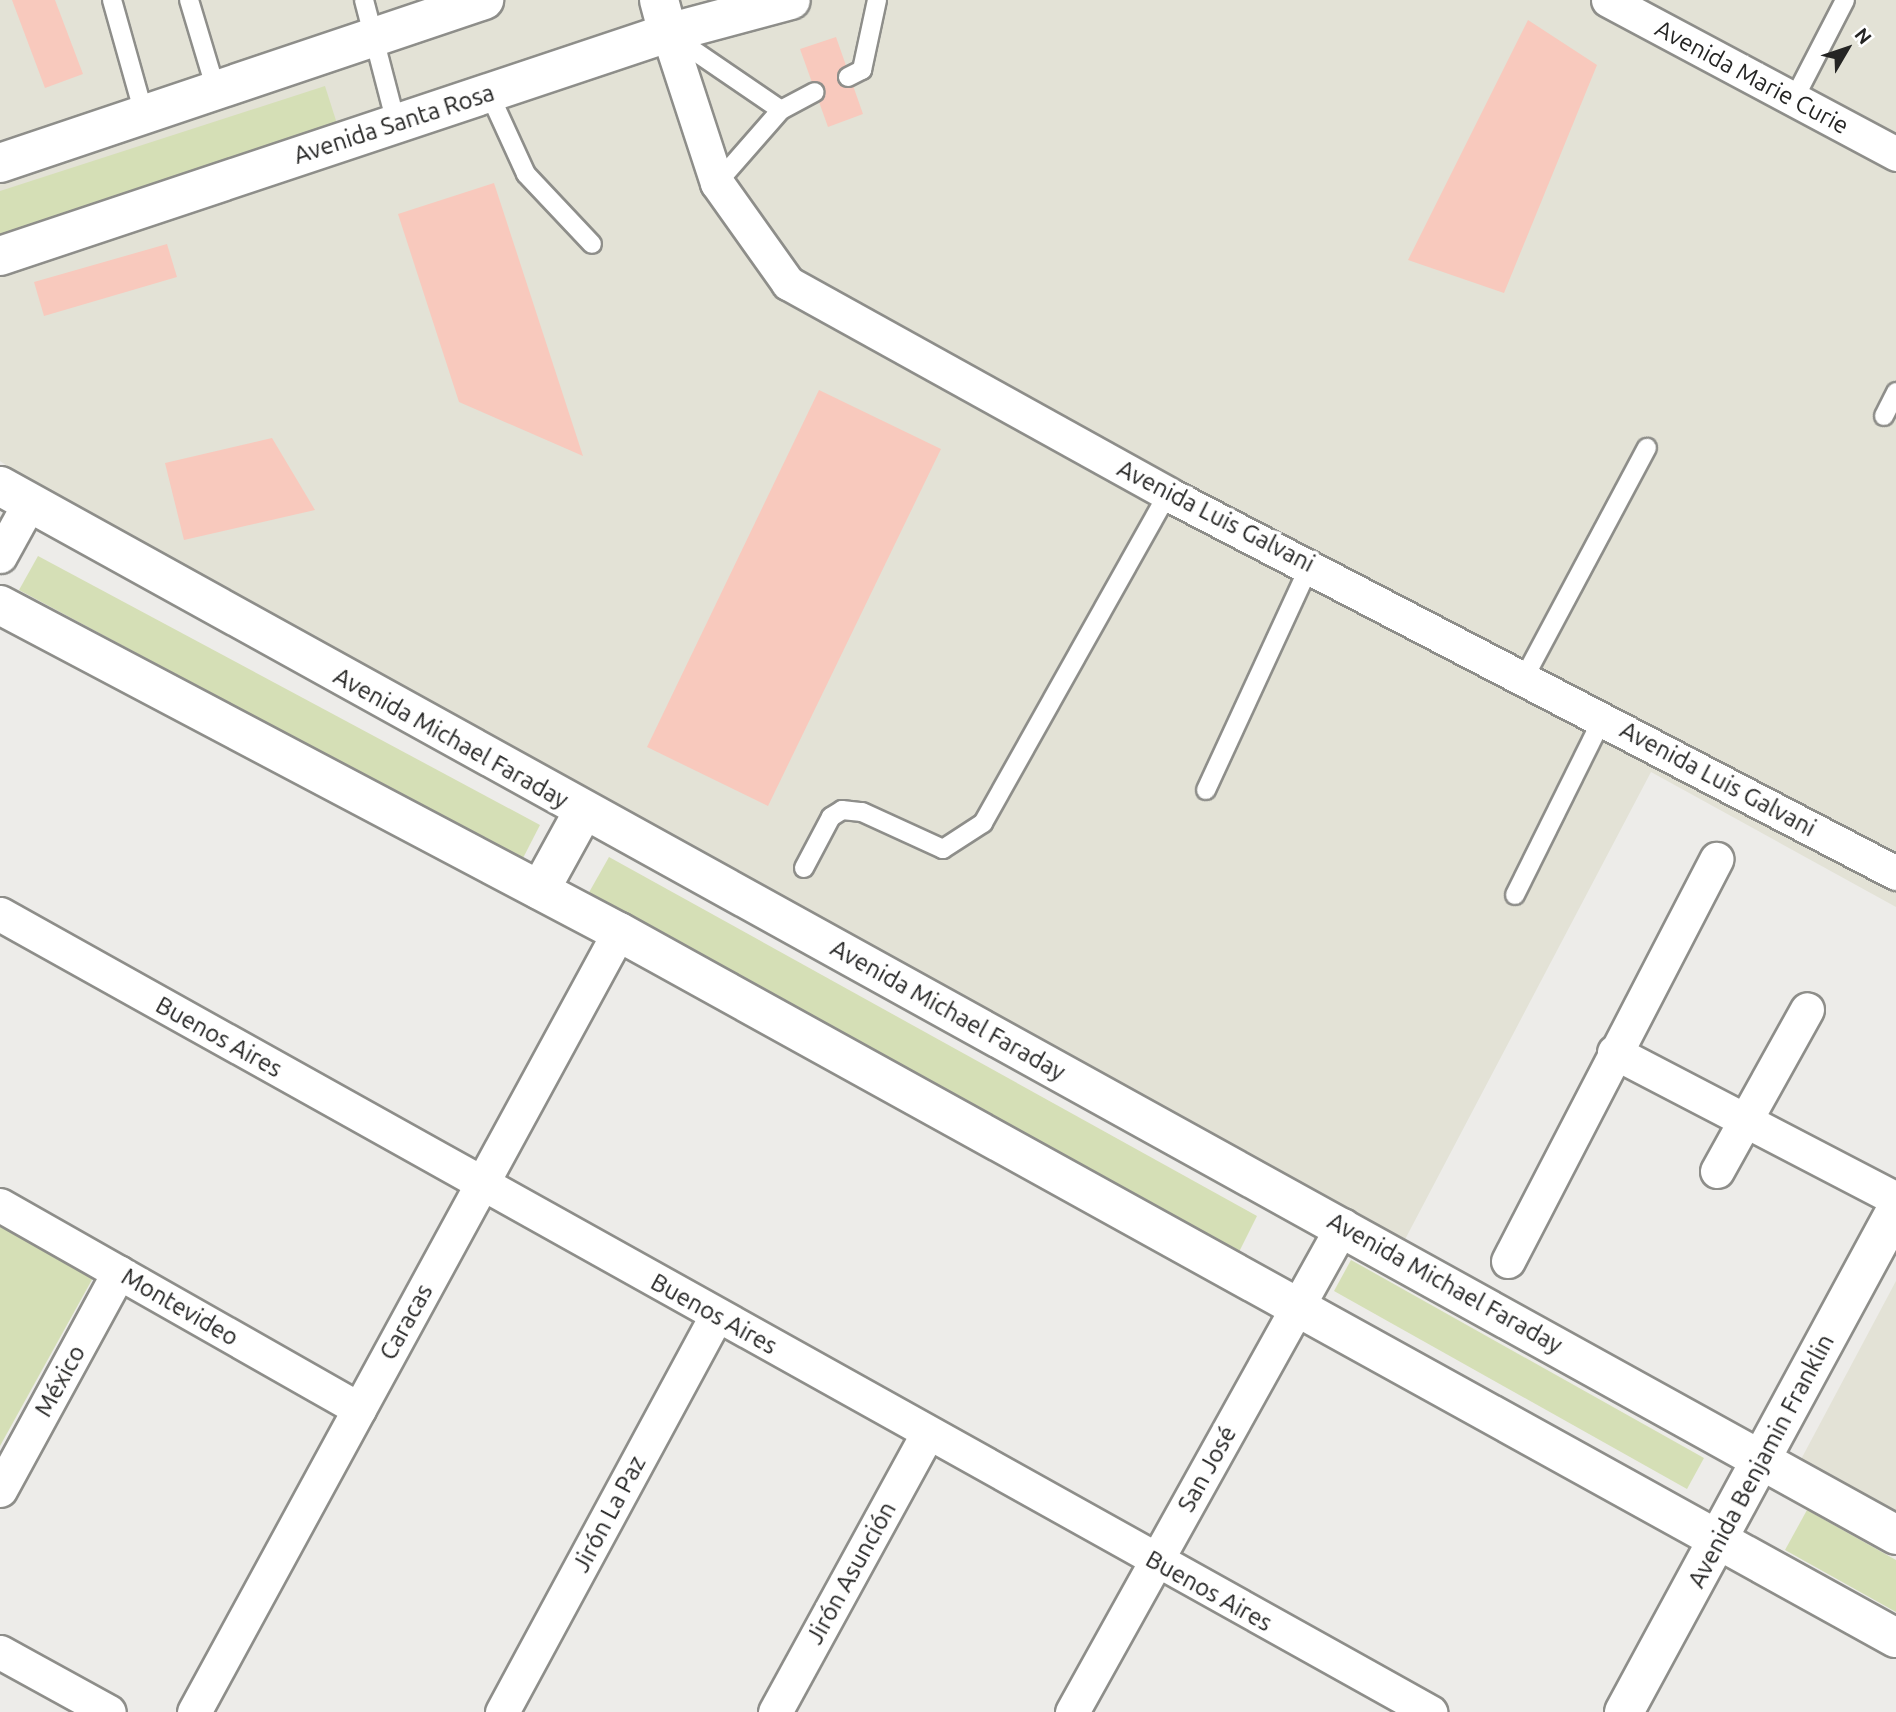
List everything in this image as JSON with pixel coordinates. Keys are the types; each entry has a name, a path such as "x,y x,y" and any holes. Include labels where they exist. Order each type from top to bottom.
{"street":[{"path":"0,163 484,0"},
{"name":"Avenida Santa Rosa","path":"0,256 489,93 663,17 791,0"},
{"name":"Avenida Marie Curie","path":"1608,0 1896,154"},
{"name":"Avenida Luis Galvani","path":"663,17 717,183 788,283 1168,494 1310,565 1896,873"},
{"path":"0,556 14,496"},
{"name":"Avenida Michael Faraday","path":"14,496 1343,1225 1896,1535"},
{"path":"0,605 619,932 1718,1542 1896,1637"},
{"path":"540,890 584,810"},
{"path":"1508,1261 1716,859"},
{"name":"Buenos Aires","path":"0,914 927,1434 1430,1712"},
{"name":"Caracas","path":"194,1712 619,932"},
{"path":"1717,1171 1807,1009"},
{"path":"1614,1052 1896,1199"},
{"name":"Montevideo","path":"0,1205 359,1409"},
{"name":"Avenida Benjamin Franklin","path":"1624,1712 1896,1210"},
{"name":"San José","path":"1072,1712 1343,1225"},
{"name":"México","path":"0,1490 119,1272"},
{"name":"Jirón La Paz","path":"502,1712 716,1316"},
{"name":"Jirón Asunción","path":"775,1712 927,1434"},
{"path":"0,1652 109,1712"}],"lane":[{"path":"113,0 144,114"},
{"path":"189,0 216,90"},
{"path":"364,0 396,123"},
{"path":"848,77 862,70 877,0"},
{"path":"1794,99 1845,0"},
{"path":"663,17 781,110"},
{"path":"717,183 781,110 815,92"},
{"path":"489,93 526,174 592,244"},
{"path":"1884,416 1896,392"},
{"path":"1524,678 1647,448"},
{"path":"804,868 831,817 842,810 862,812 943,849 983,823 1168,494"},
{"path":"1206,790 1310,565"},
{"path":"1515,895 1603,719"}],"shaded area":[{"path":"0,0 1896,0 1896,907 1651,772 1401,1247 120,544 0,461"},
{"path":"1896,1281 1896,1518 1798,1465"}],"green space":[{"path":"325,86 339,130 0,238 0,191"},
{"path":"38,556 540,825 522,860 19,590"},
{"path":"609,857 1257,1216 1239,1252 587,896"},
{"path":"0,1223 94,1276 0,1446"},
{"path":"1351,1260 1704,1458 1687,1489 1334,1291"},
{"path":"1807,1510 1896,1560 1896,1612 1785,1550"}],"building":[{"path":"12,0 55,0 83,74 45,88"},
{"path":"1528,20 1597,65 1504,293 1408,260"},
{"path":"836,37 863,114 828,127 800,49"},
{"path":"494,183 583,456 459,402 398,214"},
{"path":"167,244 177,277 44,316 34,282"},
{"path":"819,390 941,449 768,806 647,747"},
{"path":"272,438 315,510 184,540 165,463"}]}
